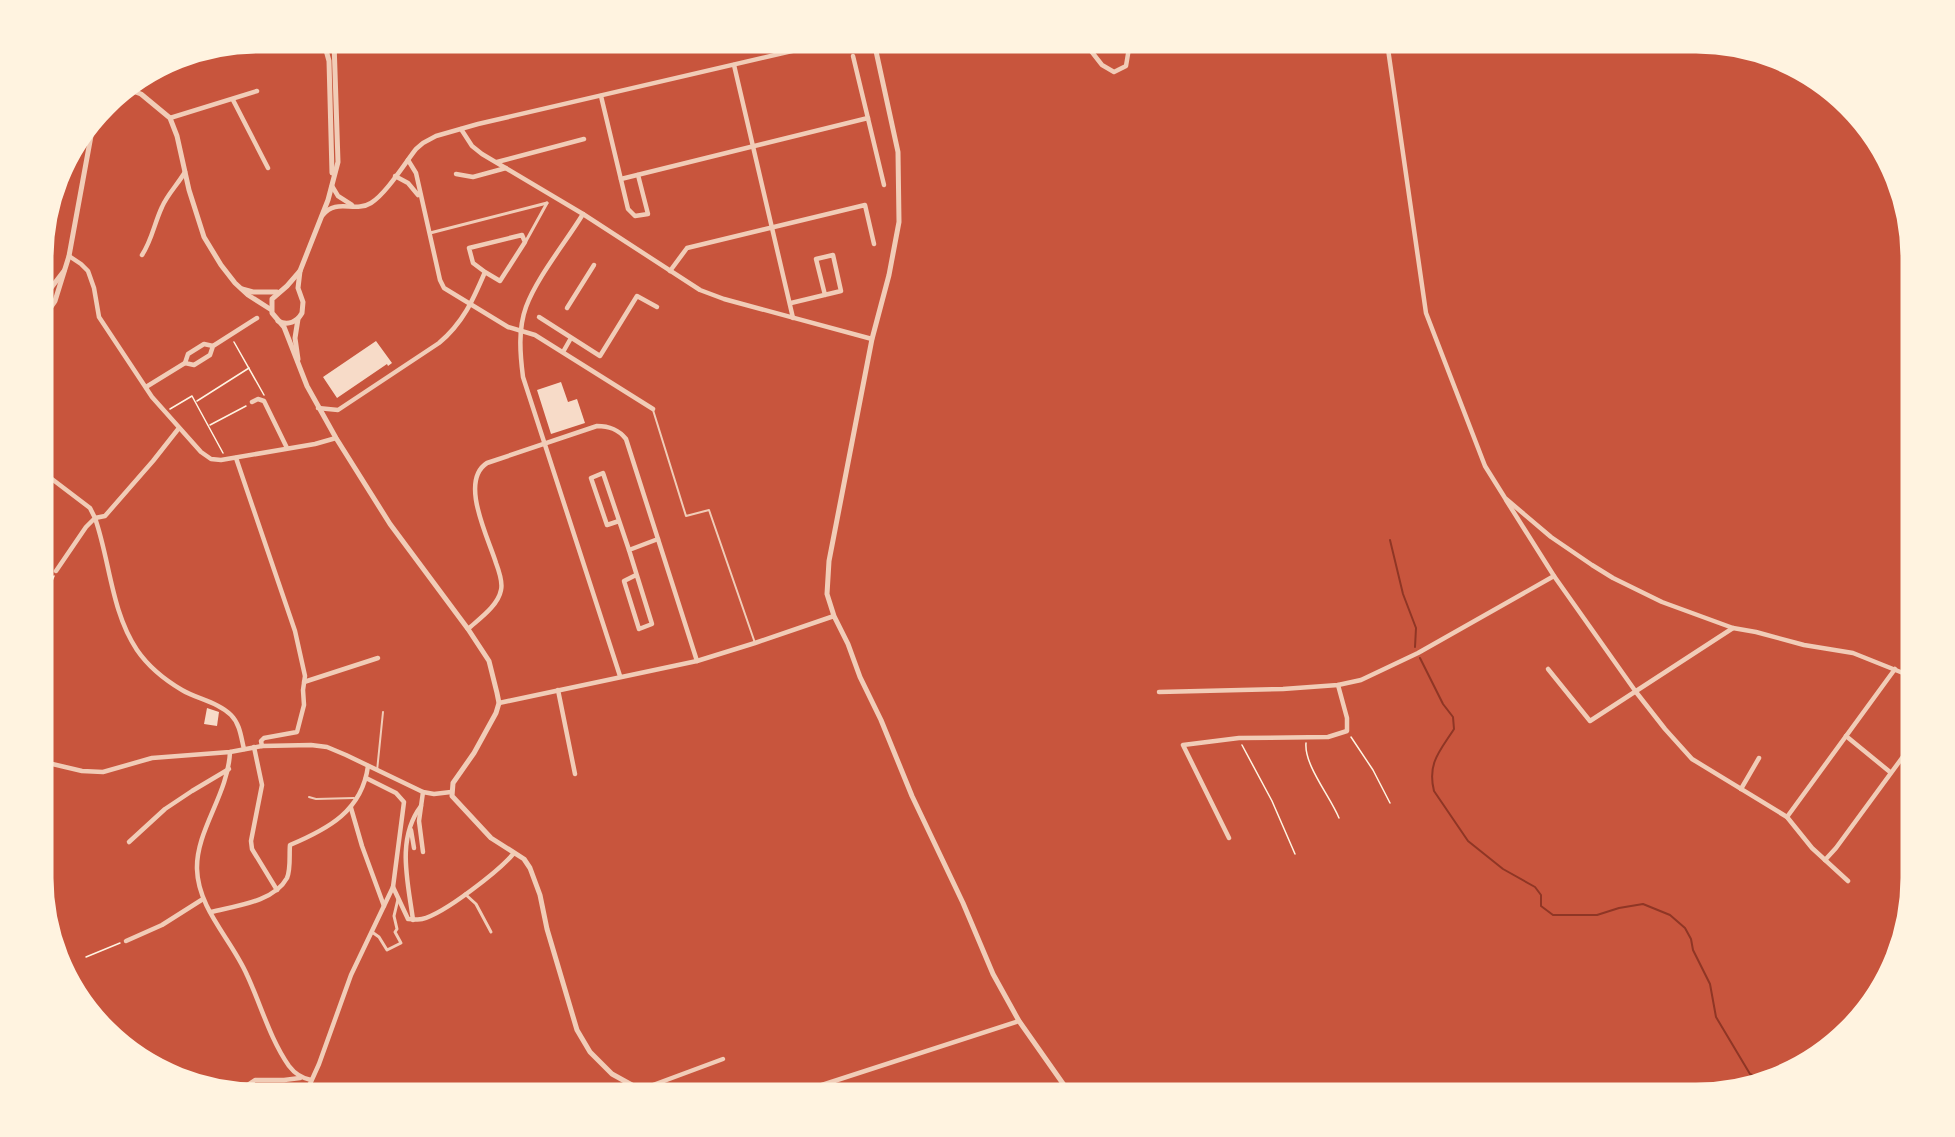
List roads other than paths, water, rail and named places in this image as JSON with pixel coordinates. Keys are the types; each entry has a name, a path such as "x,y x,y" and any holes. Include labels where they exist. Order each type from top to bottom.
{"street":[{"path":"326,52 329,62 332,183 343,201 355,206"},
{"path":"302,375 295,338 298,319 303,307 298,288 300,271 321,218 338,162 334,52"},
{"path":"321,218 326,211 335,206 363,206 372,202 416,149 428,139 461,129 789,52"},
{"path":"876,52 898,152 899,222 895,248 872,339 827,573 827,594 860,677 993,974 1019,1021 1062,1084"},
{"path":"1092,52 1102,65 1114,72 1126,66 1130,52"},
{"path":"1388,52 1426,313 1485,466 1554,576 1665,729 1692,759 1787,818 1812,848 1848,881"},
{"path":"853,56 884,185"},
{"path":"734,65 793,318"},
{"path":"170,118 257,91"},
{"path":"137,93 158,106 170,118 204,237 221,266 239,288 270,309 288,335 302,375 336,438 390,524 489,661 499,703 493,720 456,778 451,792 455,800 491,838 524,859 535,878 577,1030 590,1052 604,1068 632,1084"},
{"path":"601,96 628,209 635,216 642,216 648,214 638,174"},
{"path":"232,100 268,168"},
{"path":"621,179 868,118"},
{"path":"461,129 472,146 700,290 872,339"},
{"path":"497,162 584,139"},
{"path":"52,305 70,253 90,140"},
{"path":"408,160 416,173 420,198 442,284 447,290 508,327 536,335 653,409"},
{"path":"456,174 473,177 506,168"},
{"path":"142,255 150,244 165,200 185,172"},
{"path":"395,176 408,183 420,198"},
{"path":"176,187 189,190"},
{"path":"429,233 547,203 525,242 500,281 473,263 469,248 522,235 525,242"},
{"path":"670,271 687,248 865,205 874,244"},
{"path":"583,214 532,293 525,309 520,355 523,377 620,676"},
{"path":"70,253 88,271 94,288 99,317 146,387 165,412 207,457 216,460 236,458 336,438"},
{"path":"791,303 825,295 841,291 833,255 816,259 825,295"},
{"path":"567,308 594,265"},
{"path":"52,287 65,270"},
{"path":"270,309 272,299 300,271"},
{"path":"318,408 338,410 440,343 454,330 471,304 485,272"},
{"path":"239,288 254,292 291,291 300,297"},
{"path":"539,317 556,325 571,338 600,356 637,296 657,307"},
{"path":"146,387 185,363 194,364 202,360 210,355 213,346 257,318"},
{"path":"277,320 288,323 298,319"},
{"path":"563,352 571,338"},
{"path":"185,363 188,354 204,344 213,346"},
{"path":"252,402 258,399 264,401 287,448"},
{"path":"468,629 496,601 502,589 500,574 474,492 478,471 487,463 597,426 610,427 620,432 626,439 697,661"},
{"path":"56,571 86,528 95,518 105,516 179,428"},
{"path":"236,458 295,631 305,676 304,705 297,732 264,738 261,741 262,746"},
{"path":"619,521 607,525 591,478 603,473 629,550 652,624 639,628 624,581 636,575"},
{"path":"52,479 90,508 95,518 104,542 113,589 124,623 136,648 147,662 182,690 213,703 231,715 239,727 244,749"},
{"path":"1505,498 1551,537 1613,578 1662,602 1733,628 1804,645 1853,653 1902,672"},
{"path":"629,550 658,539"},
{"path":"1159,692 1338,686 1361,680 1385,670 1554,576"},
{"path":"499,703 697,661 834,616"},
{"path":"1548,669 1590,721 1733,628"},
{"path":"304,682 378,658"},
{"path":"1787,818 1895,669"},
{"path":"1229,838 1183,745 1239,738 1328,737 1347,731 1347,718 1338,686"},
{"path":"558,690 575,774"},
{"path":"1846,736 1890,772"},
{"path":"52,764 82,771 103,772 152,758 230,752 262,746 311,745 327,747 423,792 434,794 451,792"},
{"path":"254,747 262,785 251,841 255,856 277,890"},
{"path":"230,752 229,769 201,842 197,860 199,885 203,899 247,974 277,1047 300,1078"},
{"path":"1825,860 1902,756"},
{"path":"1741,789 1760,758"},
{"path":"211,912 266,897 277,890 288,876 290,845 315,834 351,808 366,778 368,766"},
{"path":"129,842 165,809 229,769"},
{"path":"309,1084 319,1064 351,975 393,887 404,802 396,793 366,778"},
{"path":"423,792 420,835 423,852"},
{"path":"414,920 406,870 406,840 421,806"},
{"path":"351,808 384,906"},
{"path":"411,826 414,848"},
{"path":"393,887 408,919 422,919 442,911 503,866 514,853"},
{"path":"465,894 476,904 490,932"},
{"path":"372,932 379,937 387,950 401,943 394,932 397,929 394,916 399,898"},
{"path":"126,941 162,925 203,899"},
{"path":"825,1084 1019,1021"},
{"path":"653,1084 723,1059"},
{"path":"250,1084 255,1080 300,1078 311,1080"}],"lane":[{"path":"653,409 686,516 709,510 755,643"},
{"path":"377,771 382,712"},
{"path":"309,797 316,799 357,798"}],"waterway":[{"path":"1390,540 1403,594 1416,628 1415,647"},
{"path":"1420,658 1443,704 1453,717 1454,729 1434,765 1432,773 1434,791 1468,841 1503,869 1535,887 1541,895 1541,906 1553,915 1597,915 1643,904 1670,915 1685,928 1691,939 1693,950 1710,984 1716,1017 1750,1074 1754,1076"}]}
